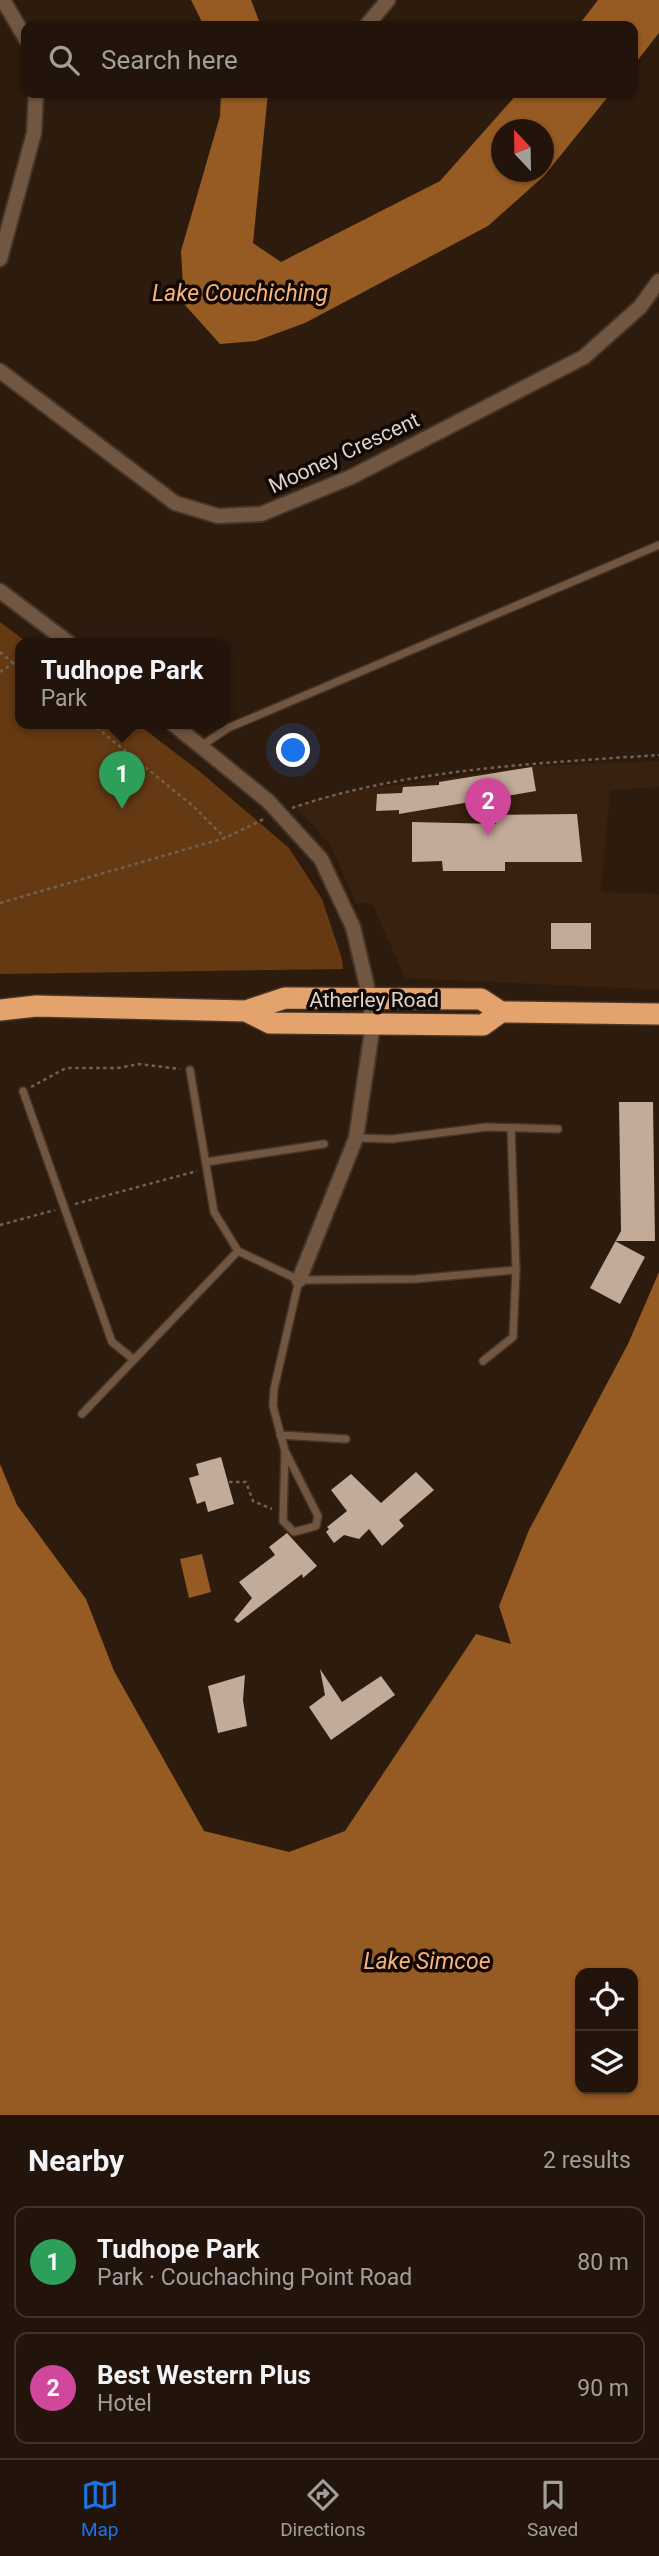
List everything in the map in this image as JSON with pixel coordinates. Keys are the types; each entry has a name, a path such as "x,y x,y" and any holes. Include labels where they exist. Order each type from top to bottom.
{"highway":[{"name":"Atherley Road","path":"0,1010 36,1006 246,1011 285,998 481,999 501,1012 659,1014"},
{"name":"Atherley Road","path":"246,1011 270,1024 483,1025 501,1012"}],"street":[{"path":"3,0 21,31"},
{"path":"370,21 388,0"},
{"path":"0,258 34,133 36,98"},
{"name":"Mooney Crescent","path":"0,371 175,503 218,516 261,514 351,477 584,357 640,307 659,281"},
{"path":"0,591 62,638"},
{"path":"180,729 279,812 321,859 353,927 370,999 373,1024 356,1138 299,1280"}],"lane":[{"path":"229,728 659,545"},
{"path":"201,746 226,729"},
{"path":"190,1070 215,1212 238,1251 299,1280 415,1279 516,1270"},
{"path":"23,1091 112,1342 133,1359"},
{"path":"356,1138 392,1139 487,1127 558,1129"},
{"path":"483,1360 513,1337 516,1270 511,1128"},
{"path":"206,1165 324,1143"},
{"path":"82,1413 238,1251"},
{"path":"285,1451 282,1512 286,1527 295,1532 310,1530 318,1521 285,1451 274,1406 274,1389 299,1280"},
{"path":"280,1435 346,1439"}],"path":[{"path":"0,652 15,665"},
{"path":"0,672 15,662"},
{"path":"98,729 193,806 225,838"},
{"path":"0,903 225,838 279,812 344,790 533,763 659,755"},
{"path":"23,1091 66,1068 118,1068 139,1063 190,1070"},
{"path":"0,1225 206,1165"},
{"path":"229,1482 246,1482 253,1501 259,1506 282,1512"}],"shaded area":[{"path":"0,622 21,638 15,638 15,729 144,729 198,770 289,848 322,899 343,969 0,974"},
{"path":"659,761 659,787 610,790 601,892 659,894 659,990 405,978 372,903 356,903 330,844 295,806 337,793 531,766"}],"water":[{"path":"191,0 251,0 259,21 202,21"},
{"path":"598,0 659,0 659,33 638,60 638,21 582,21"},
{"name":"Lake Couchiching","path":"221,98 268,98 253,243 281,262 440,181 491,123 491,182 537,182 488,226 305,323 256,341 220,344 184,304 181,251 220,116"},
{"name":"Lake Couchiching","path":"514,98 607,98 554,164 554,119 495,119"},
{"name":"Lake Simcoe","path":"659,1272 659,2115 0,2115 0,1464 17,1505 86,1599 114,1671 204,1831 289,1852 345,1831 476,1634 511,1644 499,1606 529,1530 628,1344"},
{"path":"202,1554 211,1592 189,1598 180,1559"}],"building":[{"path":"532,767 536,791 399,814 399,810 376,811 377,794 402,793 403,787 439,785 439,782"},
{"path":"577,814 582,862 505,862 505,871 443,871 442,861 412,862 412,822 496,824 496,815"},
{"path":"551,923 591,923 591,949 551,949"},
{"path":"619,1102 653,1102 655,1241 616,1241 621,1231"},
{"path":"615,1241 645,1257 620,1304 590,1288"},
{"path":"221,1457 234,1504 208,1512 205,1501 197,1504 189,1478 199,1475 196,1464"},
{"path":"416,1472 434,1490 399,1520 404,1526 382,1546 369,1529 359,1539 344,1535 334,1543 326,1532 329,1529 327,1527 347,1511 331,1490 351,1474 381,1503"},
{"path":"287,1533 317,1566 303,1578 302,1574 238,1623 234,1620 252,1598 239,1582 275,1555 269,1547"},
{"path":"320,1669 342,1702 381,1676 395,1695 331,1740 309,1707 325,1695"},
{"path":"245,1675 243,1700 247,1726 218,1733 208,1686"}],"place":[{"name":"Tudhope Park","path":"122,809"},
{"name":"Best Western Plus","path":"488,836"}]}
